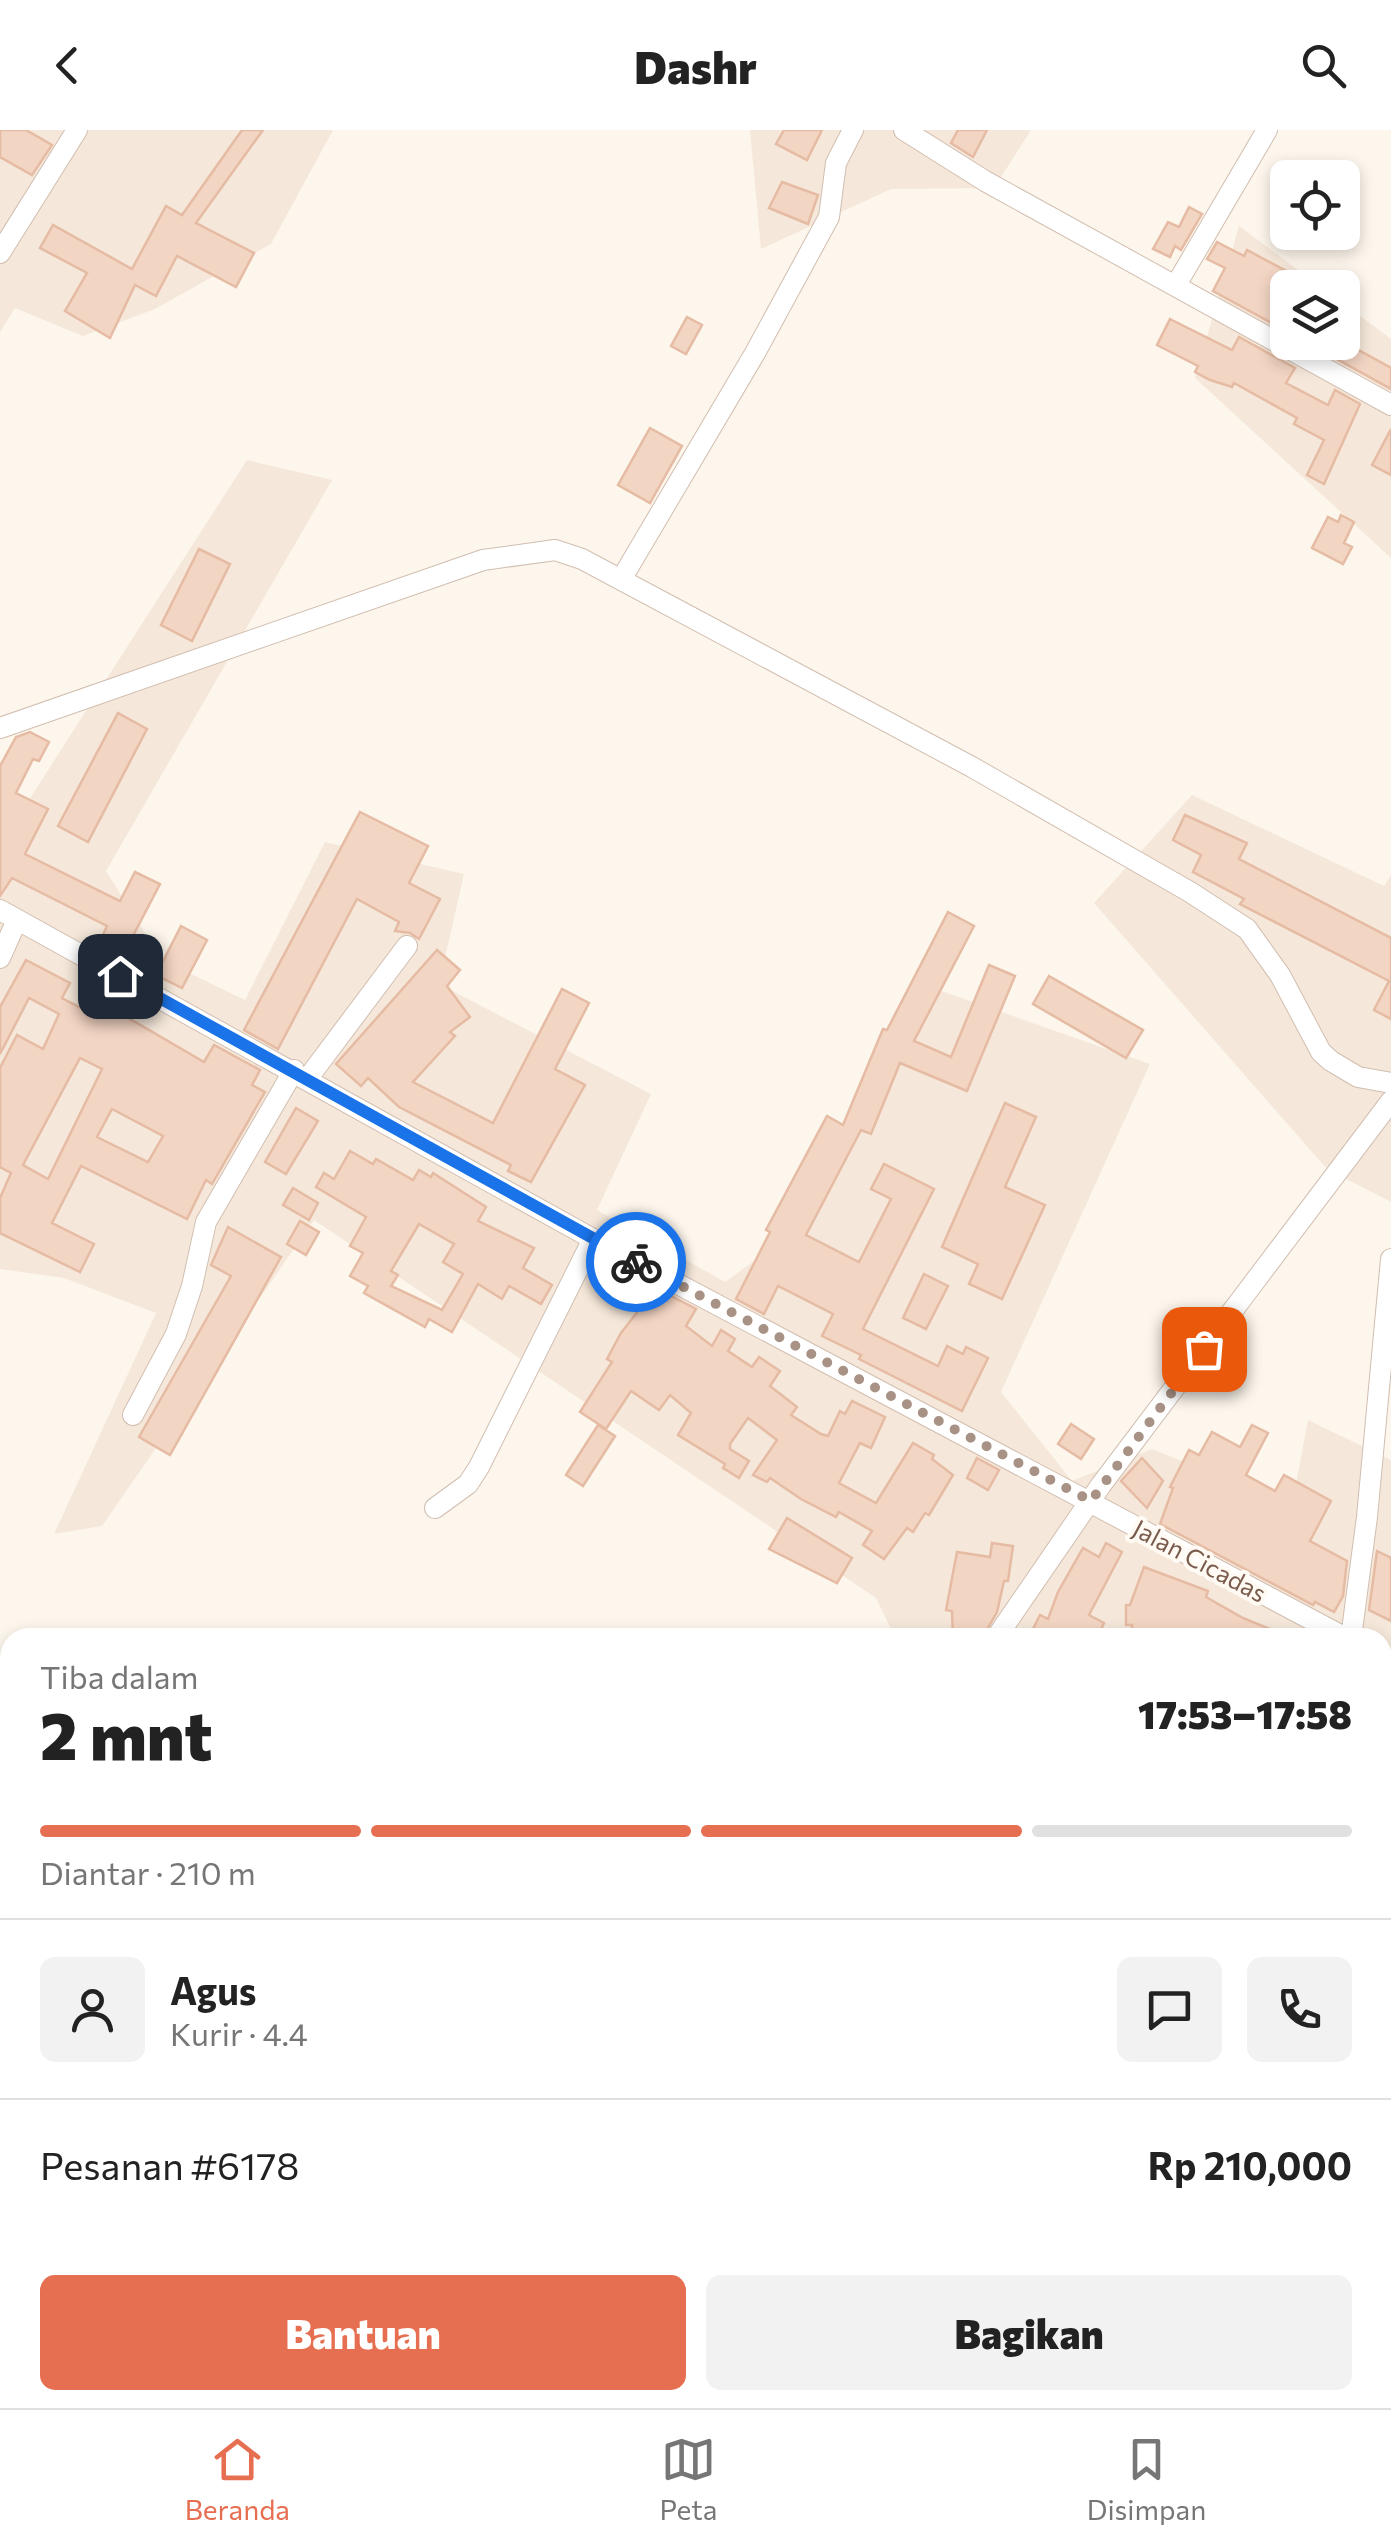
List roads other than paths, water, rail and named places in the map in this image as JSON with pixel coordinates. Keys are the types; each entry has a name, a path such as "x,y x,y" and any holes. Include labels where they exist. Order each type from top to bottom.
{"street":[{"path":"0,253 77,130"},
{"path":"622,578 756,353 829,217 836,163 853,130"},
{"path":"904,130 986,181 1391,405"},
{"path":"1176,285 1267,130"},
{"path":"0,728 483,560 555,550 622,578 972,767 1238,920 1280,975 1322,1052 1358,1077 1391,1082"},
{"path":"0,958 9,915"},
{"name":"Jalan Cicadas","path":"9,915 594,1240 1329,1628"},
{"path":"133,1415 176,1334 206,1222 301,1074 408,946"},
{"path":"1003,1628 1091,1501 1391,1101"},
{"path":"434,1508 468,1484 479,1467 594,1240"},
{"path":"1350,1628 1367,1518 1391,1259"}]}
